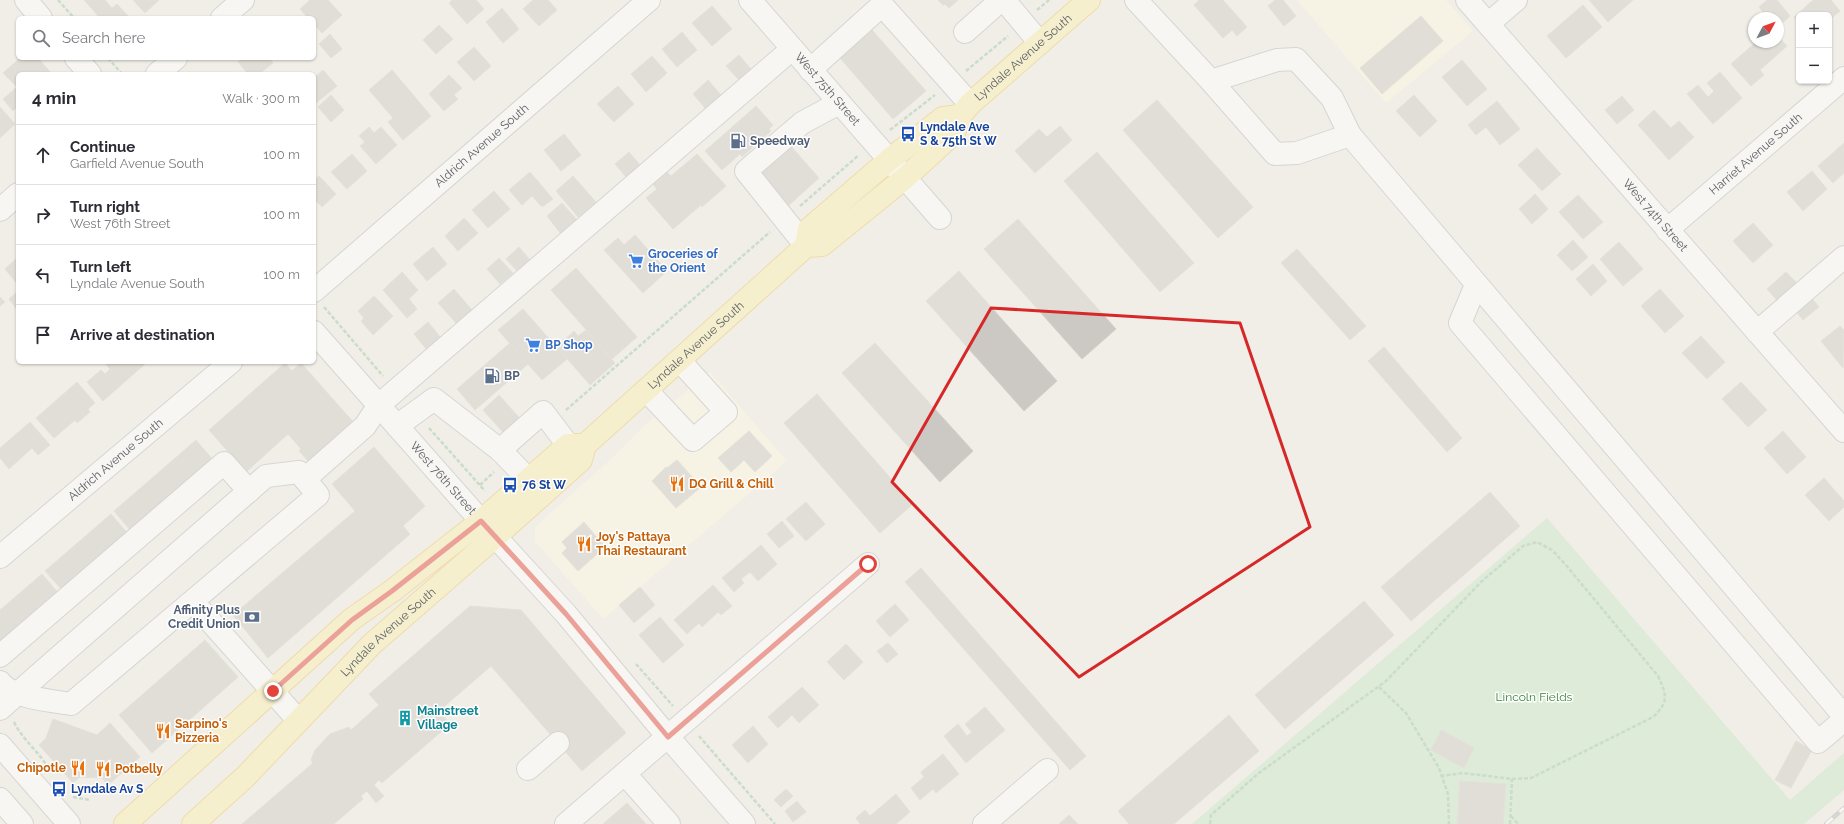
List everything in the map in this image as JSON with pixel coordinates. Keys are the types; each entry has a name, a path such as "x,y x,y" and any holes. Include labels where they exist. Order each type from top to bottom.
{"main road":[{"name":"Lyndale Avenue South","path":"125,824 352,620 392,591 481,521 529,480 647,391 806,246 809,230 889,160 943,118 965,110 1085,1"},
{"name":"Lyndale Avenue South","path":"806,246 822,245 906,177 954,133 965,110"},
{"name":"Lyndale Avenue South","path":"193,824 245,777 372,644 581,460 577,445"}],"street":[{"path":"26,0 39,16"},
{"path":"224,16 243,0"},
{"name":"Aldrich Avenue South","path":"316,289 649,0"},
{"name":"West 75th Street","path":"750,0 889,160 906,177 940,218"},
{"path":"965,32 1002,0 1040,43"},
{"path":"1136,0 1211,81 1275,154 1297,153 1350,135"},
{"name":"West 74th Street","path":"1467,0 1844,431"},
{"path":"1488,24 1516,0"},
{"path":"810,70 882,5 951,83 965,110"},
{"path":"305,479 365,426 379,405 792,49"},
{"path":"1211,81 1277,60 1296,59 1332,98 1350,135 1844,716"},
{"path":"78,60 88,72"},
{"path":"159,72 174,60"},
{"name":"Harriet Avenue South","path":"1668,230 1844,78"},
{"path":"806,246 746,171 802,123 839,103"},
{"path":"0,210 16,196"},
{"path":"1757,332 1844,257"},
{"path":"1476,285 1460,322 1818,742 1844,720"},
{"name":"West 76th Street","path":"316,334 495,537 566,614 668,737 744,824"},
{"path":"647,391 693,440 726,412 680,362"},
{"name":"Aldrich Avenue South","path":"0,557 229,364"},
{"path":"397,426 434,399 504,455 529,480"},
{"path":"504,455 543,412 551,423 577,445"},
{"path":"0,656 224,463 249,491"},
{"path":"8,714 9,688 266,476 298,472 318,495 71,704 9,688"},
{"path":"566,824 868,564"},
{"path":"193,602 298,720"},
{"path":"528,769 558,743"},
{"path":"0,744 69,824"},
{"path":"984,824 1047,770"},
{"path":"625,774 669,824"},
{"path":"0,799 22,824"}],"path":[{"path":"58,0 72,16"},
{"path":"889,130 951,83 1049,0"},
{"path":"110,60 120,72"},
{"path":"551,423 860,154"},
{"path":"480,485 504,455"},
{"path":"1210,824 1211,815 1259,773 1379,687 1481,582 1523,546 1537,542 1552,550 1658,676 1666,693 1663,708 1653,717 1531,778 1512,778 1463,773 1442,776"},
{"path":"1379,687 1406,713 1439,768 1448,794 1449,824"},
{"path":"8,714 18,730 42,758 49,770"},
{"path":"694,730 775,824"},
{"path":"1510,824 1512,778"},
{"path":"71,797 90,800"},
{"path":"1510,816 1518,824"}],"highlighted area":[{"path":"991,308 1240,323 1310,527 1079,677 892,482"}],"shaded area":[{"path":"1297,0 1446,0 1473,31 1386,103"},
{"path":"710,372 787,461 603,619 535,541 535,527 610,460 644,426"}],"green space":[{"name":"Lincoln Fields","path":"1547,518 1790,800 1844,753 1844,790 1804,824 1192,824"}],"building":[{"path":"84,0 105,0 112,8 117,4 128,16 98,16"},
{"path":"133,0 159,0 145,13"},
{"path":"310,0 328,0 342,15 322,33 316,26 316,16 306,16 300,9"},
{"path":"452,0 476,0 484,9 467,24 449,3"},
{"path":"533,0 548,0 557,10 539,26 523,9"},
{"path":"938,0 958,0 949,8"},
{"path":"1199,0 1223,0 1247,27 1237,36 1232,30 1223,38 1194,5"},
{"path":"1275,0 1283,0 1296,16 1284,26 1268,6"},
{"path":"1589,0 1633,0 1608,22"},
{"path":"1767,0 1777,0 1790,16 1784,22 1784,12 1763,12 1759,7"},
{"path":"1813,0 1831,0 1840,11 1832,18 1832,12 1800,12"},
{"path":"1583,5 1602,27 1566,58 1547,36"},
{"path":"712,6 732,29 712,46 692,23"},
{"path":"502,8 519,29 503,43 486,22"},
{"path":"1421,16 1443,41 1382,94 1360,68"},
{"path":"439,25 453,39 436,54 423,40"},
{"path":"872,30 926,91 893,119 840,58"},
{"path":"682,32 697,50 677,67 662,49"},
{"path":"330,34 342,49 331,58 319,44"},
{"path":"1784,43 1787,46 1760,70 1764,75 1751,86 1731,64 1749,48 1784,48"},
{"path":"474,47 491,66 474,81 457,62"},
{"path":"739,55 751,69 739,80 726,66"},
{"path":"652,56 667,73 646,92 631,74"},
{"path":"18,60 40,60 50,72 16,72 16,86 3,73"},
{"path":"240,60 271,60 273,63 262,72 246,72 238,62"},
{"path":"1462,60 1487,89 1467,106 1442,77"},
{"path":"323,70 337,86 316,103 316,76"},
{"path":"392,70 431,116 403,140 388,122 393,118 369,90"},
{"path":"1720,72 1742,98 1713,124 1687,94 1698,85 1708,97 1714,91 1707,83"},
{"path":"449,75 462,88 454,95 458,99 444,111 429,94"},
{"path":"708,80 721,95 706,109 693,94"},
{"path":"618,86 634,104 614,122 597,104"},
{"path":"16,88 16,108 13,111 3,99"},
{"path":"331,95 344,110 331,122 318,107"},
{"path":"1414,95 1437,121 1420,137 1396,111"},
{"path":"1622,96 1634,110 1617,124 1605,110"},
{"path":"1157,100 1253,207 1218,238 1123,130"},
{"path":"1497,101 1520,129 1500,145 1486,127 1476,135 1468,125"},
{"name":"Speedway","path":"756,106 773,125 769,129 771,131 742,157 740,154 722,170 705,151"},
{"path":"0,107 15,124 0,138"},
{"path":"1654,110 1671,128 1679,121 1694,137 1669,160 1638,125"},
{"path":"1060,126 1072,140 1035,173 1015,151 1039,129 1047,137"},
{"path":"369,127 374,133 381,127 397,145 376,164 360,146 365,142 359,136"},
{"path":"564,134 581,155 561,171 544,150"},
{"path":"1844,143 1844,173 1833,183 1818,166"},
{"path":"789,144 819,178 787,207 757,172"},
{"path":"1537,148 1561,174 1542,191 1518,165"},
{"path":"629,152 641,166 626,177 615,164"},
{"path":"1097,152 1194,263 1160,292 1064,181"},
{"path":"352,154 367,171 347,189 331,172"},
{"path":"697,154 726,186 673,229 646,198 657,189 653,184 667,172 671,176"},
{"path":"1812,171 1827,189 1803,211 1787,192"},
{"path":"530,172 553,199 542,207 532,196 522,205 509,190"},
{"path":"319,176 336,194 322,207 316,201 316,178"},
{"path":"573,176 596,202 578,217 556,191"},
{"path":"494,191 510,209 488,228 472,210"},
{"path":"1535,194 1548,209 1532,224 1519,209"},
{"path":"1578,195 1603,222 1583,239 1559,212"},
{"path":"562,203 577,220 561,234 547,216"},
{"path":"464,218 478,233 458,251 445,236"},
{"path":"1018,219 1116,329 1082,359 984,249"},
{"path":"1753,223 1773,245 1753,263 1733,241"},
{"name":"Groceries of the Orient","path":"635,235 667,271 643,293 604,250 618,238 624,245"},
{"path":"1573,240 1588,257 1572,271 1557,255"},
{"path":"1619,242 1643,269 1623,286 1600,259"},
{"path":"433,247 447,264 427,281 413,264"},
{"path":"519,247 530,260 518,272 506,259"},
{"path":"1297,249 1366,326 1350,340 1281,263"},
{"path":"499,258 513,273 500,284 487,269"},
{"path":"16,259 16,283 5,269"},
{"path":"1593,264 1607,281 1591,296 1576,279"},
{"path":"576,268 637,337 612,359 551,290"},
{"path":"959,271 1057,381 1024,411 926,301"},
{"path":"402,272 418,290 409,299 417,309 407,318 383,290"},
{"path":"1786,272 1800,286 1780,304 1767,289"},
{"path":"454,289 472,310 456,323 438,303"},
{"path":"1660,289 1684,316 1665,333 1641,306"},
{"path":"16,293 16,308 9,299"},
{"path":"1809,295 1819,307 1803,320 1794,308"},
{"path":"374,296 393,316 373,335 361,321 364,318 358,311"},
{"path":"0,297 5,302 0,306"},
{"name":"BP Shop","path":"523,309 567,359 542,380 498,330"},
{"path":"428,322 441,338 427,350 414,334"},
{"path":"1840,326 1844,330 1843,368 1821,341"},
{"path":"586,330 615,363 590,385 557,347 574,331 578,336"},
{"path":"1701,336 1725,362 1707,379 1682,353"},
{"name":"BP","path":"510,343 528,364 475,410 457,389"},
{"path":"875,343 973,451 940,482 842,373"},
{"path":"1384,347 1462,438 1447,452 1368,361"},
{"path":"106,364 145,364 103,401 87,382 101,370 105,374 110,369"},
{"path":"284,364 286,364 292,371 302,364 355,424 310,463 299,451 301,449 288,434 246,472 209,430"},
{"path":"77,382 95,403 88,409 90,412 77,423 75,420 54,438 36,418"},
{"path":"1741,382 1767,410 1748,427 1722,399"},
{"path":"817,394 913,504 880,533 784,423"},
{"path":"499,395 525,424 509,439 483,410"},
{"path":"30,422 50,445 38,455 32,448 9,469 0,458 0,448"},
{"path":"749,431 772,456 755,472 744,460 731,472 718,458"},
{"path":"1783,431 1806,457 1787,474 1764,448"},
{"path":"196,440 213,460 131,531 114,511"},
{"path":"374,447 425,506 403,526 410,534 268,658 233,615 355,511 332,484"},
{"name":"DQ Grill & Chill","path":"677,460 701,487 676,508 652,481 666,467 667,468"},
{"path":"1824,478 1844,501 1844,507 1829,521 1805,495"},
{"path":"1490,492 1520,526 1411,621 1381,587"},
{"path":"806,502 825,524 806,541 786,519"},
{"path":"111,514 128,534 63,591 45,571"},
{"path":"782,521 794,536 779,548 767,534"},
{"name":"Joy's Pattaya Thai Restaurant","path":"584,522 605,547 578,571 562,553 567,548 562,542"},
{"path":"761,545 777,564 758,581 750,572 741,579 744,583 734,592 722,578"},
{"path":"921,568 1086,756 1070,770 905,582"},
{"path":"42,574 59,594 0,645 0,610"},
{"path":"713,585 732,606 721,615 718,612 702,627 699,623 687,634 674,620"},
{"path":"640,587 655,605 634,623 619,605"},
{"path":"1364,601 1394,635 1285,729 1255,695"},
{"path":"895,604 909,620 890,637 876,621"},
{"name":"Mainstreet Village","path":"470,606 521,610 626,733 582,771 491,666 439,711 450,724 382,783 379,780 374,785 384,796 376,803 367,791 361,796 363,799 334,824 242,824 313,763 311,760 315,750 330,734 349,727 351,730 379,705 369,694"},
{"path":"660,617 684,645 663,663 639,635"},
{"path":"205,640 238,677 152,753 119,715"},
{"path":"888,643 898,654 887,663 877,651"},
{"path":"846,644 863,662 844,680 827,662"},
{"path":"802,687 819,705 799,723 792,715 778,728 768,717"},
{"path":"985,707 1005,730 966,763 944,736 958,724 967,736 972,732 965,724"},
{"path":"1229,715 1259,751 1174,824 1129,824 1118,811"},
{"path":"53,719 97,735 110,723 140,757 108,785 102,778 80,777 73,783 39,745 46,738"},
{"path":"753,726 768,744 748,763 732,745"},
{"path":"1441,730 1474,748 1464,768 1431,750"},
{"path":"1796,741 1812,750 1791,788 1775,780"},
{"path":"943,754 959,774 936,793 933,789 920,800 911,788 924,777 921,772"},
{"path":"1460,781 1506,784 1503,824 1457,824"},
{"path":"786,789 793,796 781,807 774,800"},
{"path":"896,794 910,812 896,824 860,824 856,818 865,810 870,816"},
{"path":"797,801 806,812 793,822 785,811"},
{"path":"627,803 646,824 603,824"},
{"path":"1069,815 1078,824 1059,824"}],"railway":[{"path":"1826,824 1844,808"}],"place":[{"name":"Lyndale Ave S & 75th St W","path":"908,134"},
{"name":"Speedway","path":"738,141"},
{"name":"Groceries of the Orient","path":"636,261"},
{"name":"BP Shop","path":"533,345"},
{"name":"BP","path":"492,376"},
{"name":"DQ Grill & Chill","path":"677,484"},
{"name":"76 St W","path":"510,485"},
{"name":"Joy's Pattaya Thai Restaurant","path":"584,544"},
{"name":"Affinity Plus Credit Union","path":"252,617"},
{"name":"Mainstreet Village","path":"405,718"},
{"name":"Sarpino's Pizzeria","path":"163,731"},
{"name":"Chipotle","path":"78,768"},
{"name":"Potbelly","path":"103,769"},
{"name":"Lyndale Av S","path":"59,789"}],"route":[{"path":"273,691 352,620 392,591 481,521 566,614 668,737 868,564"}]}
